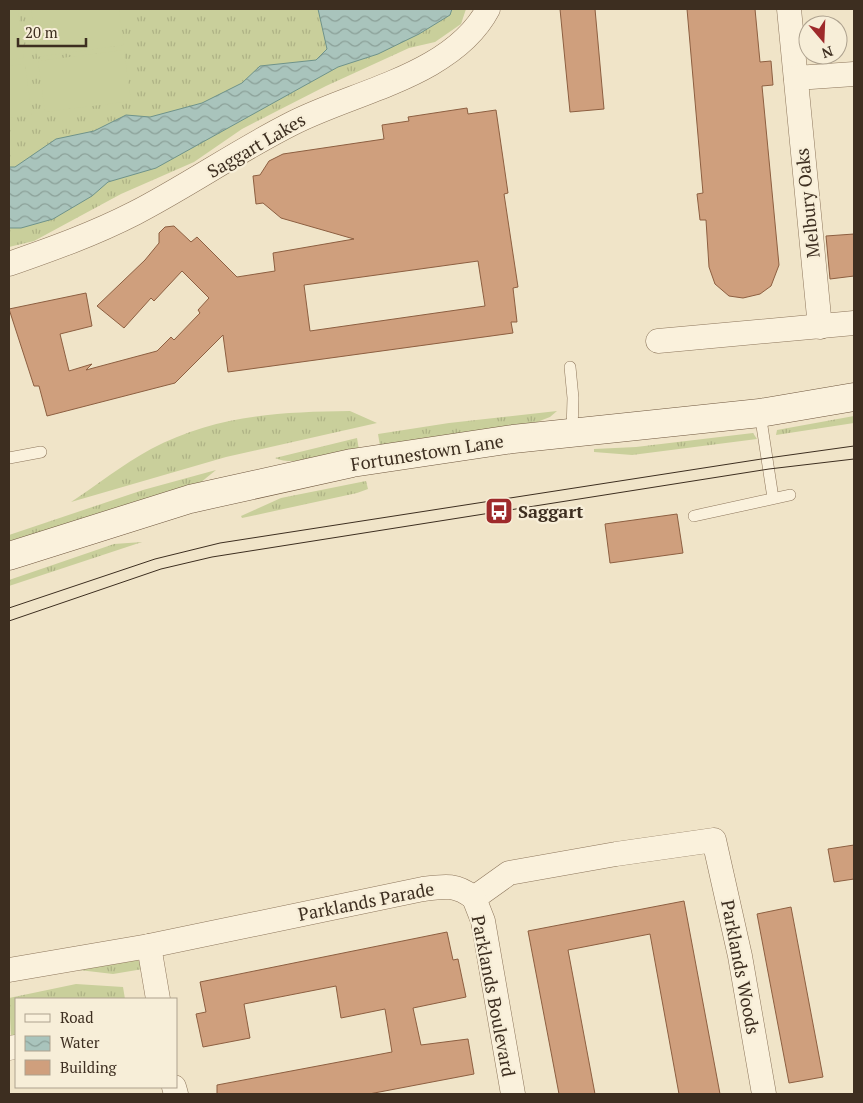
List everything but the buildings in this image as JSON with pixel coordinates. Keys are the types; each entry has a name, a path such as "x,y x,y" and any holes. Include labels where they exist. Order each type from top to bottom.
{"street":[{"name":"Saggart Lakes","path":"9,264 85,236 135,213 291,124 441,58 466,41 482,21 488,9"},
{"name":"Melbury Oaks","path":"789,9 820,327"},
{"path":"796,78 854,74"},
{"path":"658,341 854,323"},
{"name":"Fortunestown Lane","path":"9,556 133,516 245,486 371,460 572,433 760,413 854,397"},
{"name":"Parklands Woods","path":"474,898 509,873 616,854 714,840 740,956 764,1094"},
{"name":"Parklands Parade","path":"9,970 149,946 430,888 444,886 462,888 474,898"},
{"name":"Parklands Boulevard","path":"474,898 483,921 513,1094"},
{"path":"149,946 158,998"}],"lane":[{"path":"570,367 573,398 572,433"},
{"path":"760,413 773,498"},
{"path":"9,458 41,452"},
{"path":"694,516 790,495"}],"green space":[{"path":"9,9 466,9 461,24 435,42 409,48 326,86 242,129 194,162 121,194 34,241 9,247"},
{"path":"9,9 18,9 24,58 9,60"},
{"path":"31,9 119,9 124,45 37,57"},
{"path":"124,50 131,101 45,112 38,61"},
{"path":"25,64 32,115 9,118 9,66"},
{"path":"350,411 377,423 226,457 71,502 151,449 199,429 223,422 272,414"},
{"path":"557,411 550,417 537,422 380,446 378,434 449,423"},
{"path":"854,416 854,423 776,435 777,430"},
{"path":"753,433 757,439 632,455 594,452 594,449 636,447"},
{"path":"357,438 359,450 304,460 293,461 275,458"},
{"path":"216,470 200,483 177,492 9,541 9,535 143,490"},
{"path":"366,481 368,489 357,493 242,518 241,516 281,498"},
{"path":"142,542 9,586 9,580 114,544"},
{"path":"139,961 143,969 113,974 79,970"},
{"path":"76,984 123,987 125,998 15,998 15,1036 11,1037 9,998"}],"water":[{"path":"318,9 452,9 450,15 419,34 378,54 338,67 156,168 108,182 92,196 53,219 21,228 9,228 9,167 15,167 56,139 94,131 126,115 150,117 202,103 242,83 260,66 316,60 327,49"}],"tram line":[{"path":"9,608 155,559 220,543 854,446"},
{"path":"9,621 161,569 212,557 769,469 854,459"}],"place":[{"name":"Saggart","path":"499,511"}]}
